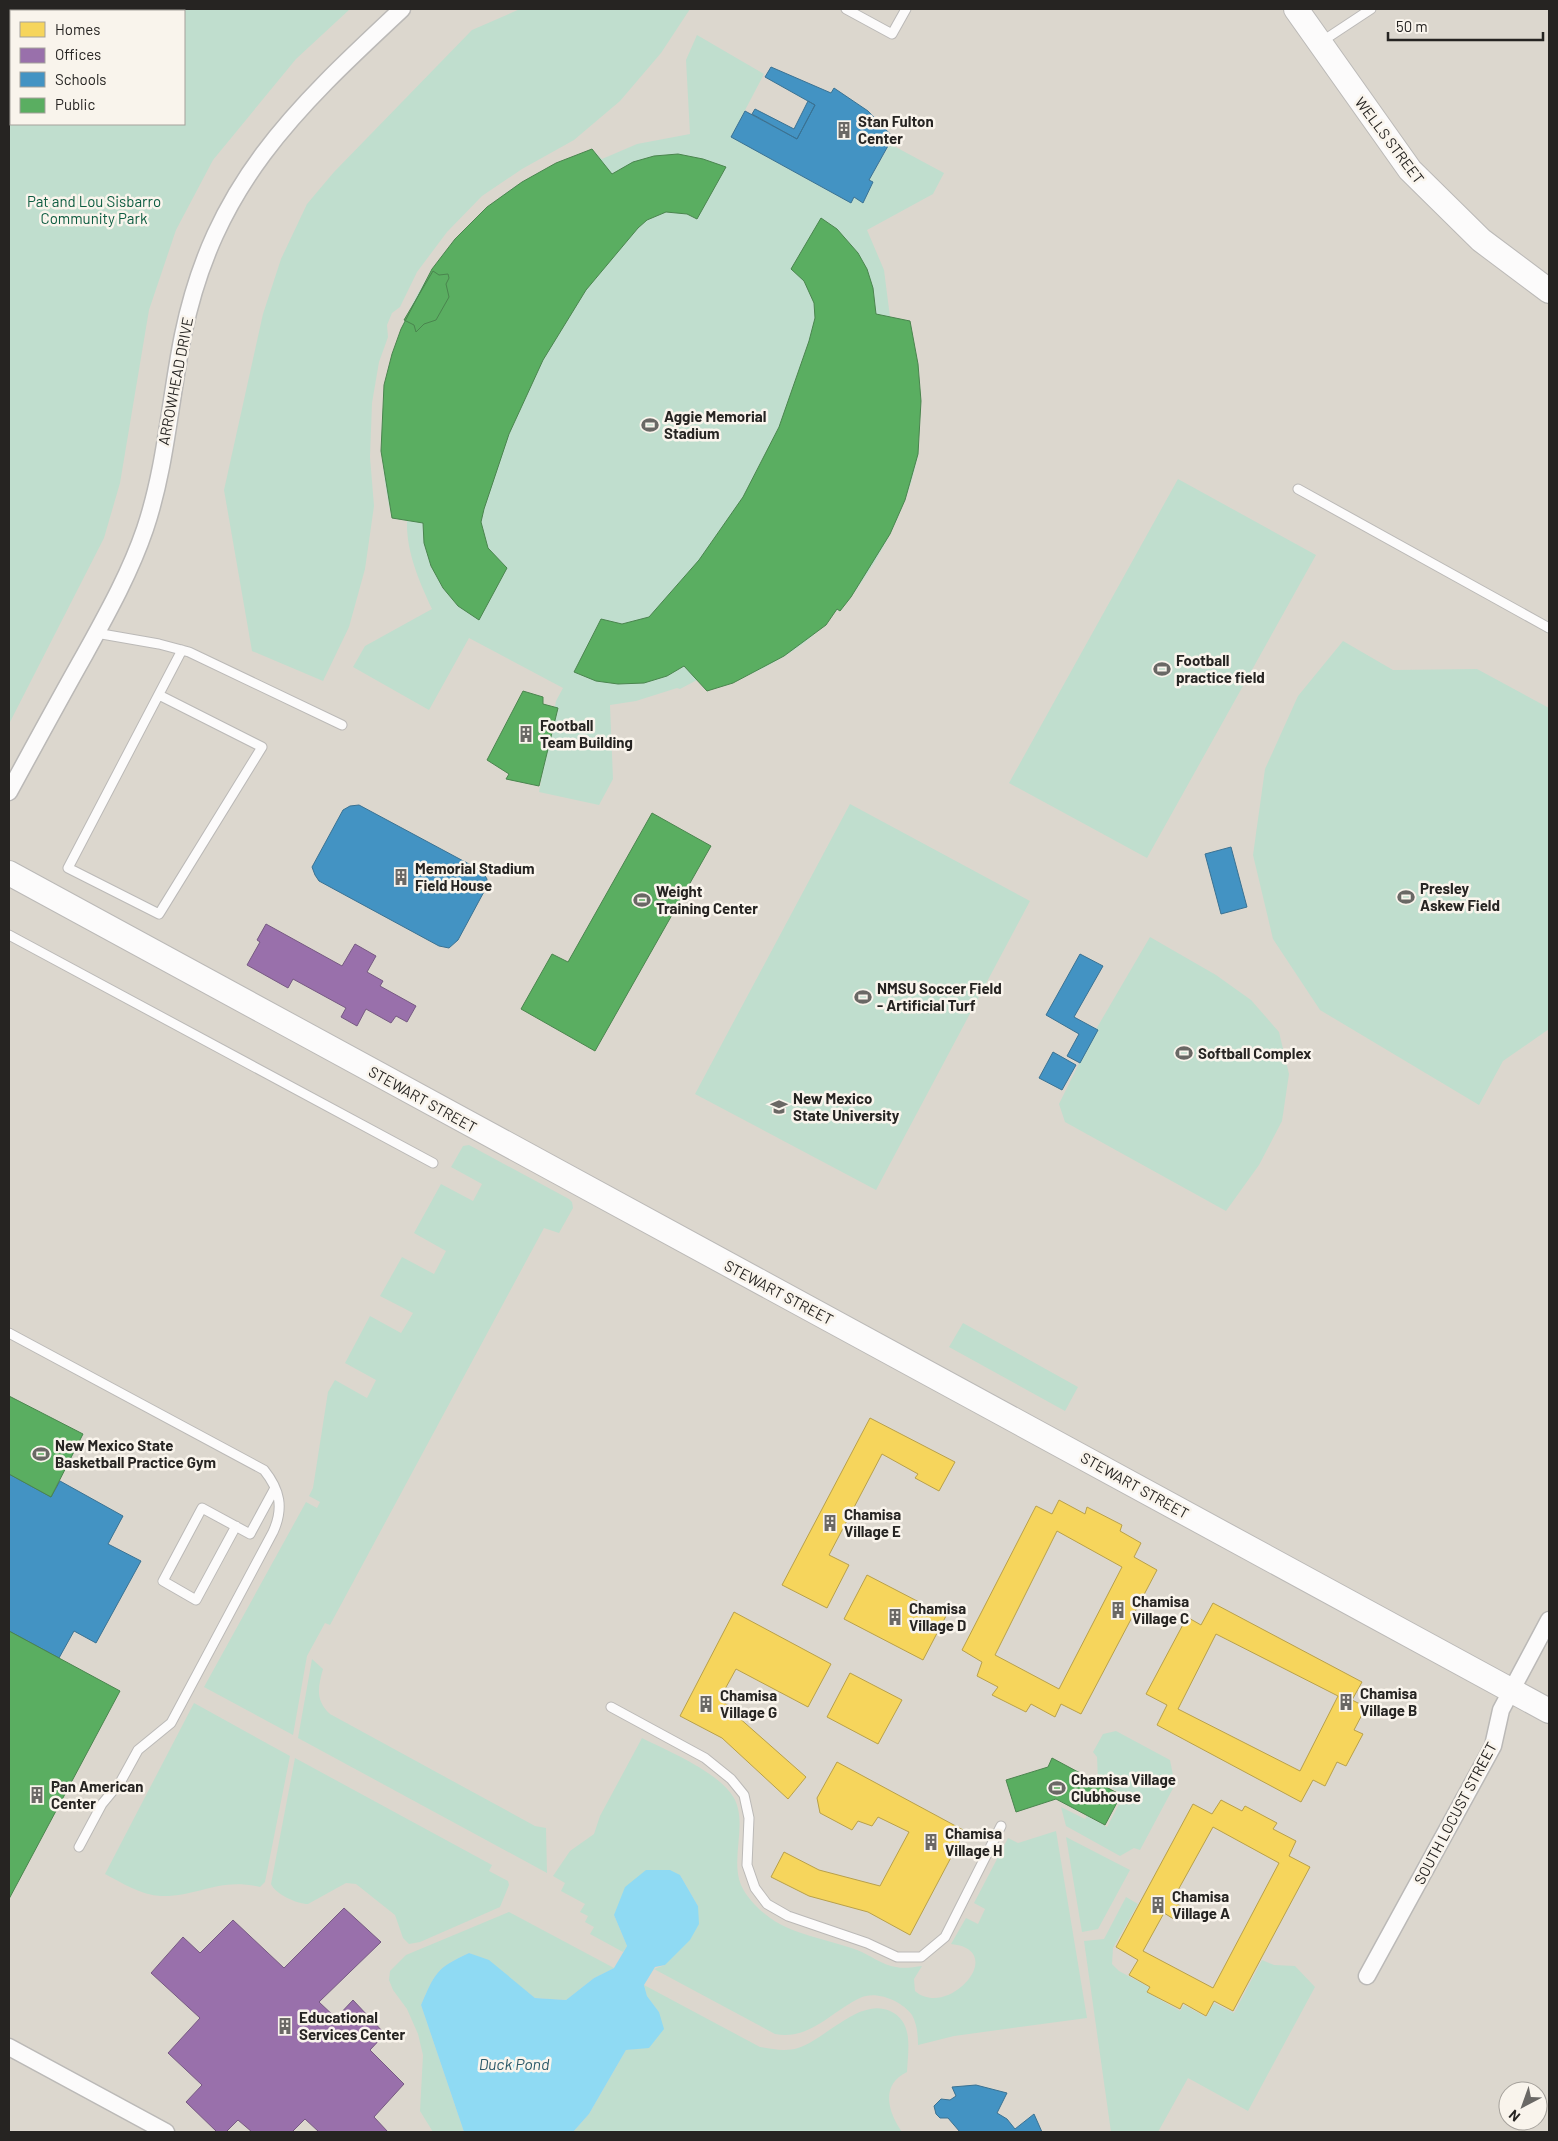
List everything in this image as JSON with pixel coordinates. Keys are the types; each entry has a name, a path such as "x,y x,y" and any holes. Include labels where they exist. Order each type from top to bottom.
{"street":[{"name":"ARROWHEAD DRIVE","path":"9,792 124,580 146,528 190,304 208,250 222,219 239,187 276,135 318,89 402,9"},
{"name":"WELLS STREET","path":"1296,9 1410,170 1448,211 1481,240 1549,291"},
{"name":"STEWART STREET","path":"9,873 1549,1711"},
{"name":"SOUTH LOCUST STREET","path":"1367,1976 1494,1746 1502,1710 1549,1620"},
{"path":"9,2047 166,2132"}],"lane":[{"path":"846,9 892,34 906,9"},
{"path":"861,17 866,9"},
{"path":"1321,42 1371,9"},
{"path":"1298,489 1549,628"},
{"path":"96,633 182,650 342,725"},
{"path":"158,695 262,747 159,914 68,868 158,695 182,650"},
{"path":"9,935 433,1163"},
{"path":"9,1333 264,1470 279,1497 280,1510 273,1532 171,1723 138,1750 121,1782 102,1804 80,1846"},
{"path":"236,1526 196,1600 163,1581 202,1508 236,1526 250,1534 275,1488"},
{"path":"611,1707 705,1758 731,1779 744,1795 749,1818 747,1865 755,1888 767,1904 788,1916 867,1943 897,1957 921,1957 945,1937 1001,1826"}],"shaded area":[{"name":"New Mexico State University","path":"9,9 1549,9 1549,2132 9,2132"}],"green space":[{"name":"Pat and Lou Sisbarro Community Park","path":"9,9 350,9 296,59 213,160 176,230 149,310 120,483 104,538 9,724"},
{"path":"520,9 690,9 661,53 620,101 574,140 522,169 482,196 447,232 417,272 400,307 392,313 387,325 388,337 379,362 372,403 370,457 374,506 365,569 349,627 323,681 252,651 224,490 263,314 281,259 307,204 334,172 472,30"},
{"name":"Aggie Memorial Stadium","path":"697,35 764,74 731,137 851,203 854,197 863,203 873,182 869,180 890,144 944,173 933,194 867,230 884,270 890,317 910,321 919,390 918,455 906,497 878,557 840,611 837,610 810,638 778,660 725,685 707,691 697,680 680,689 677,688 636,701 610,705 613,779 599,805 539,792 556,701 563,688 469,638 429,710 353,667 365,646 432,609 411,555 407,521 392,518 384,474 382,431 385,390 394,349 409,310 430,274 456,239 487,208 524,181 564,160 592,149 602,159 637,144 690,134 686,60"},
{"name":"Football practice field","path":"1178,479 1316,555 1147,858 1009,783"},
{"name":"Presley Askew Field","path":"1343,641 1393,670 1477,669 1549,708 1549,1029 1503,1061 1479,1105 1320,1010 1273,939 1253,855 1265,769 1298,696"},
{"name":"NMSU Soccer Field - Artificial Turf","path":"850,804 1030,901 876,1190 695,1094"},
{"name":"Softball Complex","path":"1150,937 1216,975 1251,1000 1279,1032 1289,1074 1282,1121 1259,1165 1226,1211 1065,1122 1059,1104 1095,1031"},
{"path":"469,1145 569,1199 572,1202 573,1208 559,1233 544,1228 330,1625 325,1623 307,1656 293,1735 204,1687 306,1502 317,1508 320,1502 309,1496 313,1488 328,1392 335,1380 367,1398 376,1380 345,1363 370,1316 401,1333 413,1313 380,1296 402,1257 434,1274 446,1251 414,1233 441,1184 473,1201 482,1184 451,1167 463,1146"},
{"path":"963,1323 1078,1387 1065,1411 949,1347"},
{"path":"312,1659 323,1669 319,1693 322,1704 330,1714 535,1826 546,1828 547,1873 298,1738"},
{"path":"194,1703 290,1756 265,1882 260,1887 232,1884 186,1894 154,1895 132,1888 105,1874"},
{"path":"1116,1731 1170,1760 1173,1775 1178,1779 1140,1850 1134,1848 1120,1856 1066,1826 1061,1807 1085,1819 1087,1816 1107,1827 1124,1795 1098,1780 1097,1757 1093,1752 1103,1734"},
{"path":"642,1738 705,1771 727,1788 734,1798 738,1808 739,1819 738,1875 741,1885 751,1901 762,1911 775,1921 797,1932 846,1946 891,1966 909,1968 922,1966 914,1979 915,1991 928,1998 943,1997 956,1990 968,1981 974,1969 975,1958 968,1949 951,1944 966,1918 978,1924 985,1909 974,1903 1008,1838 1018,1843 1056,1831 1087,2018 954,2036 918,2045 915,2022 908,2010 888,1998 873,1995 860,1998 820,2024 799,2033 775,2034 654,1969 665,1965 698,1906 680,1875 614,1915 627,1946 623,1952 590,1934 594,1927 585,1922 588,1916 580,1912 585,1904 561,1891 565,1883 553,1876 570,1851 594,1834 600,1816"},
{"path":"295,1758 492,1865 489,1871 508,1881 509,1885 500,1907 420,1942 409,1944 403,1938 395,1915 356,1884 346,1883 308,1904 303,1904 282,1895 271,1884"},
{"path":"1066,1837 1130,1870 1098,1929 1082,1932"},
{"path":"1126,1897 1138,1904 1113,1948 1112,1964 1119,1971 1149,1987 1147,1992 1180,2011 1184,2005 1206,2017 1214,2003 1234,2013 1262,1960 1274,1965 1295,1966 1315,1987 1248,2111 1188,2078 1158,2132 1111,2132 1084,1941 1104,1939"},
{"path":"509,1912 614,1968 594,1978 566,2000 535,1998 489,1961 469,1953 443,1968 434,1978 421,2005 464,2132 433,2132 420,2111 423,2055 418,2034 407,2009 393,1990 389,1980 390,1971 406,1955"},
{"path":"644,1985 760,2047 779,2050 798,2048 809,2043 855,2014 879,2008 890,2011 903,2022 908,2037 907,2072 898,2077 893,2084 889,2099 893,2116 902,2132 573,2132 589,2114 626,2050 649,2047 659,2012 647,1996"}],"water":[{"name":"Duck Pond","path":"646,1870 670,1870 680,1875 698,1906 699,1924 690,1940 665,1965 655,1967 644,1985 647,1996 659,2012 664,2029 649,2048 626,2050 589,2114 573,2132 464,2132 421,2005 434,1978 450,1963 469,1953 489,1960 535,1998 566,2000 594,1978 614,1968 627,1946 614,1915 625,1887"}],"building: Homes":[{"name":"Chamisa Village E","path":"870,1418 955,1462 939,1491 915,1478 918,1474 882,1454 829,1555 849,1565 827,1608 782,1585"},
{"name":"Chamisa Village C","path":"1059,1500 1085,1514 1087,1507 1122,1525 1120,1531 1141,1543 1134,1557 1157,1570 1081,1714 1061,1704 1055,1717 1031,1704 1026,1712 992,1695 998,1687 977,1676 982,1662 962,1650 1036,1506 1052,1514","holes":["1057,1531 1122,1567 1059,1689 995,1655"]},
{"name":"Chamisa Village D","path":"867,1575 946,1616 923,1660 844,1619"},
{"name":"Chamisa Village B","path":"1213,1603 1362,1682 1352,1700 1366,1707 1354,1730 1363,1734 1346,1766 1337,1762 1325,1786 1313,1780 1301,1802 1157,1725 1167,1705 1146,1694 1187,1617 1201,1625","holes":["1216,1634 1338,1696 1300,1771 1178,1709"]},
{"name":"Chamisa Village G","path":"734,1612 831,1664 808,1707 736,1669 719,1700 740,1712 737,1716 806,1777 788,1799 722,1738 680,1716"},
{"path":"850,1673 902,1700 878,1744 827,1717"},
{"name":"Chamisa Village H","path":"837,1762 965,1831 910,1935 868,1912 809,1896 771,1877 784,1852 819,1870 880,1886 909,1832 878,1817 872,1826 858,1821 852,1830 820,1813 817,1798"},
{"name":"Chamisa Village A","path":"1221,1800 1242,1811 1245,1806 1277,1823 1273,1829 1296,1841 1289,1856 1310,1867 1233,2011 1214,2001 1206,2016 1183,2003 1180,2009 1147,1992 1150,1987 1129,1975 1138,1960 1116,1947 1193,1804 1212,1814","holes":["1213,1827 1279,1863 1213,1988 1143,1951 1164,1913 1177,1921 1184,1908 1172,1901"]}],"building: Offices":[{"path":"266,924 342,966 355,944 376,956 367,972 383,981 380,986 416,1006 407,1022 396,1016 391,1023 366,1009 357,1026 341,1017 346,1008 293,979 288,988 247,965 260,942 257,940"},
{"name":"Educational Services Center","path":"344,1908 381,1942 319,2002 336,2018 353,2000 385,2034 370,2050 404,2084 374,2117 388,2132 319,2132 305,2119 292,2132 252,2132 238,2120 226,2132 217,2132 186,2102 202,2085 168,2053 200,2018 151,1973 183,1937 200,1953 233,1920 284,1968"}],"building: Schools":[{"name":"Stan Fulton Center","path":"771,67 831,93 834,88 868,111 893,137 869,180 873,182 863,203 854,197 851,203 731,137 745,111 797,139 815,105 765,77"},
{"path":"808,101 815,105 797,139 752,114 755,109 794,129"},
{"name":"Memorial Stadium Field House","path":"359,805 482,871 487,879 486,888 458,940 449,948 439,946 319,881 315,875 312,867 343,810 350,806"},
{"path":"1231,847 1247,907 1221,914 1205,854"},
{"path":"1080,954 1103,966 1074,1017 1098,1030 1080,1063 1067,1056 1079,1034 1046,1015"},
{"path":"1053,1052 1076,1065 1062,1090 1039,1078"},
{"path":"9,1474 51,1497 60,1481 123,1516 108,1544 141,1561 96,1643 74,1631 59,1658 9,1631"},
{"path":"976,2085 1007,2093 997,2113 1007,2119 1015,2129 1034,2114 1042,2132 960,2132 948,2118 940,2118 936,2114 934,2106 941,2099 950,2100 956,2096 952,2087"}],"building: Public":[{"path":"592,149 612,174 633,162 654,156 678,154 703,159 726,167 697,219 687,214 666,212 647,220 638,228 586,290 543,360 509,434 484,509 481,522 488,548 507,568 479,620 458,606 443,588 431,566 424,543 423,523 392,518 381,451 384,385 401,329 432,269 455,239 487,207 522,182 556,163"},
{"path":"821,218 837,229 858,253 867,269 873,288 876,314 910,321 918,364 921,401 918,454 905,500 890,534 851,597 840,611 837,609 826,625 784,656 733,683 707,691 684,666 667,676 644,683 618,684 596,681 574,672 601,619 622,624 649,617 699,560 743,497 779,427 809,341 815,318 814,303 804,281 791,269"},
{"path":"433,271 439,275 448,274 449,278 446,284 449,297 436,320 424,324 416,332 414,325 404,320"},
{"name":"Football Team Building","path":"523,691 543,697 543,704 558,708 539,786 506,779 509,774 487,760"},
{"name":"Weight Training Center","path":"652,813 711,846 595,1051 521,1009 552,954 568,962"},
{"name":"New Mexico State Basketball Practice Gym","path":"9,1396 83,1434 51,1497 9,1474"},
{"name":"Pan American Center","path":"9,1631 120,1691 9,1899"},
{"name":"Chamisa Village Clubhouse","path":"1052,1758 1121,1795 1105,1825 1056,1799 1016,1812 1006,1780 1048,1767"}],"place":[{"name":"Stan Fulton Center","path":"844,130"},
{"name":"Aggie Memorial Stadium","path":"650,425"},
{"name":"Football practice field","path":"1162,669"},
{"name":"Football Team Building","path":"526,734"},
{"name":"Memorial Stadium Field House","path":"401,877"},
{"name":"Presley Askew Field","path":"1406,897"},
{"name":"Weight Training Center","path":"642,900"},
{"name":"NMSU Soccer Field - Artificial Turf","path":"863,997"},
{"name":"Softball Complex","path":"1184,1053"},
{"name":"New Mexico State University","path":"779,1107"},
{"name":"New Mexico State Basketball Practice Gym","path":"41,1454"},
{"name":"Chamisa Village E","path":"830,1523"},
{"name":"Chamisa Village C","path":"1118,1610"},
{"name":"Chamisa Village D","path":"895,1617"},
{"name":"Chamisa Village B","path":"1346,1702"},
{"name":"Chamisa Village G","path":"706,1704"},
{"name":"Chamisa Village Clubhouse","path":"1057,1788"},
{"name":"Pan American Center","path":"37,1795"},
{"name":"Chamisa Village H","path":"931,1842"},
{"name":"Chamisa Village A","path":"1158,1905"},
{"name":"Educational Services Center","path":"285,2026"}]}
